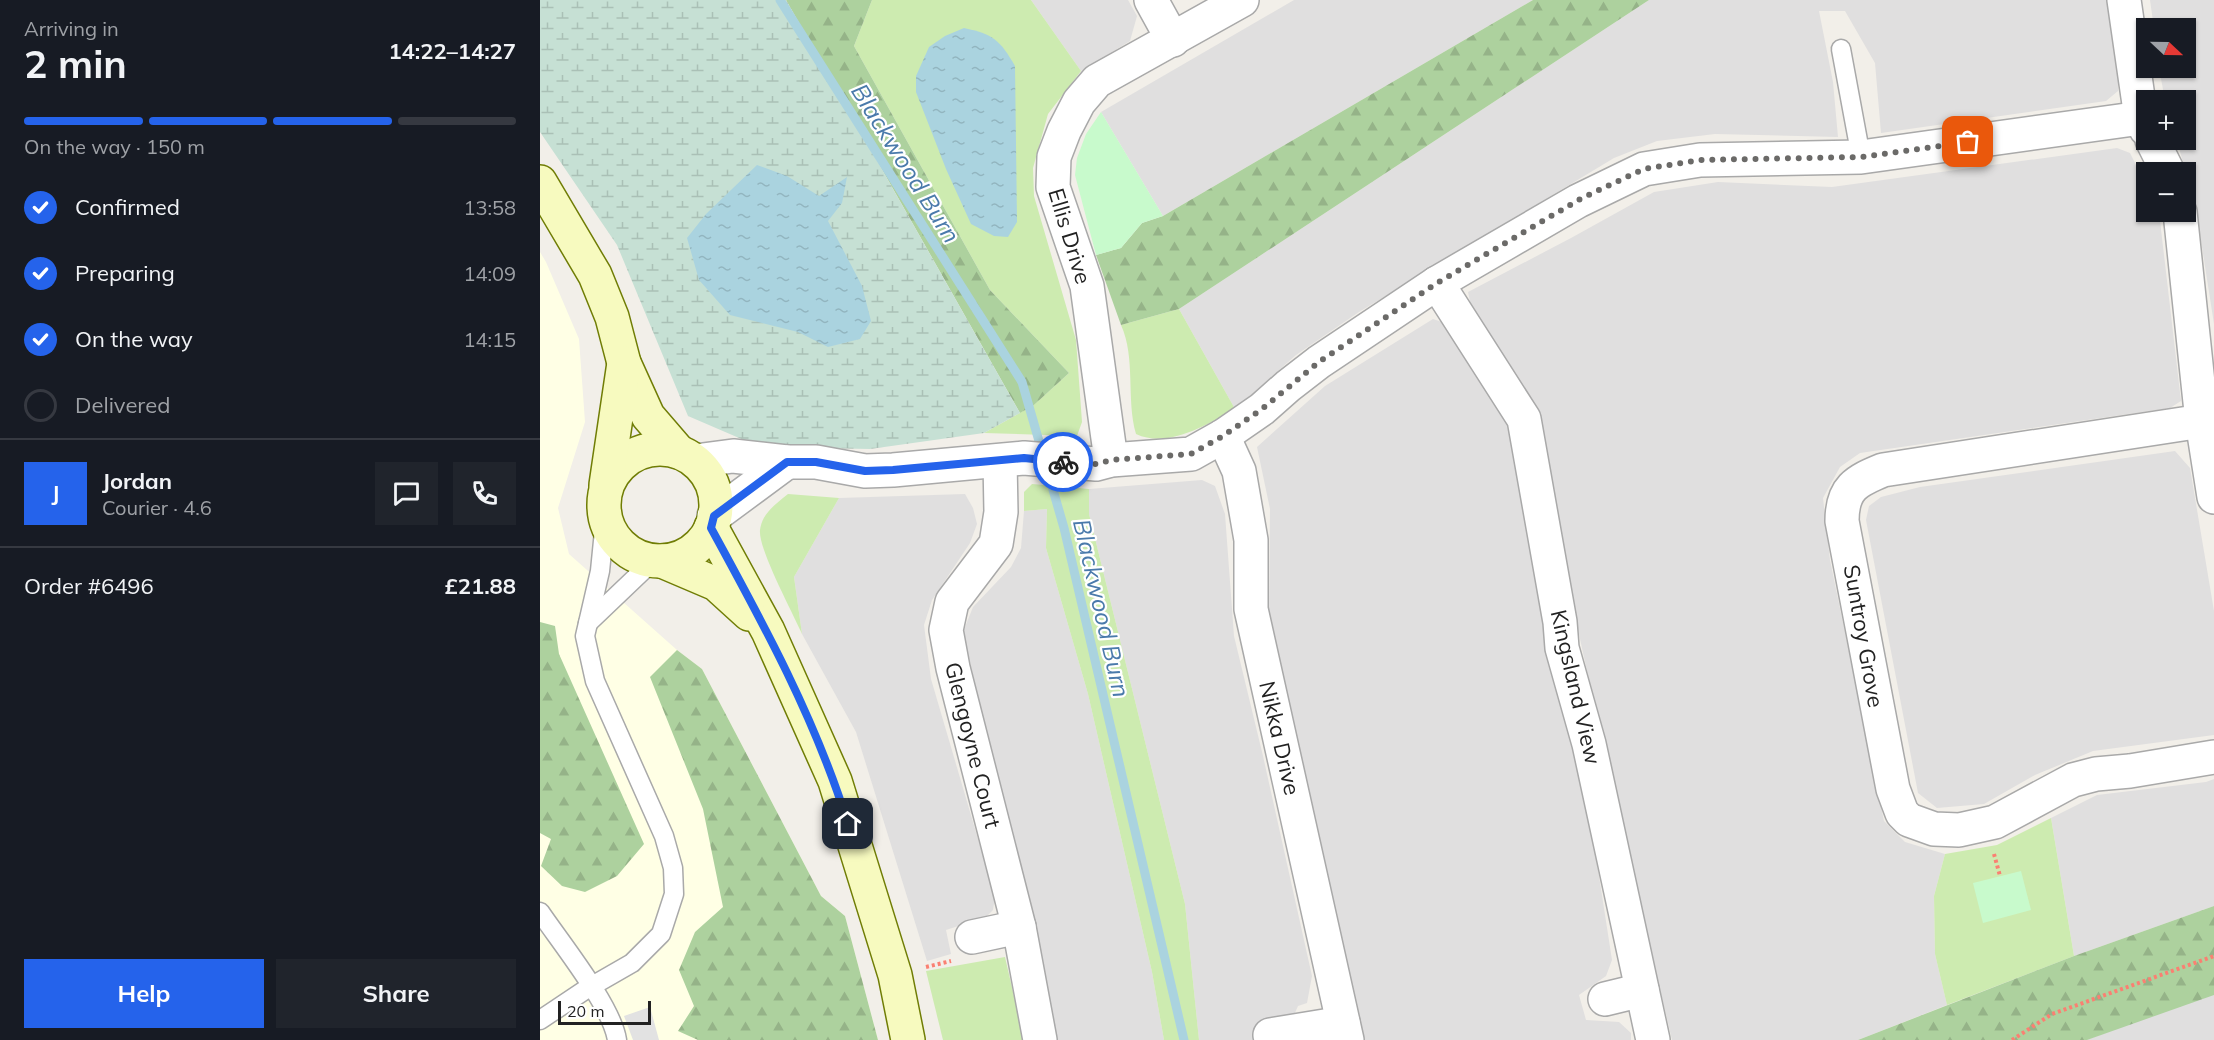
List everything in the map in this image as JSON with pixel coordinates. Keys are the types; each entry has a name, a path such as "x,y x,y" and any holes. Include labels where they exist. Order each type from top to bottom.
{"main road":[{"path":"540,182 596,275 612,317 624,363 648,416 707,474 714,491 716,510 701,543 679,558 658,561"},
{"path":"624,363 606,505 610,533 624,548 640,558 658,561 716,584 768,631"},
{"path":"606,505 614,473 626,460 642,451 661,448 687,456"},
{"path":"712,522 768,631 835,781 895,975 908,1040"}],"street":[{"path":"1150,0 1173,40"},
{"name":"Ellis Drive","path":"1111,460 1087,286 1053,187 1054,157 1079,102 1097,81 1242,0"},
{"path":"2124,0 2139,90"},
{"path":"687,456 733,456 787,462 816,462 865,471 1012,460 1096,464 1111,460 1191,454 1223,436 1262,409 1319,362 1437,283 1582,198 1644,169 1700,160 1861,157 2136,130"},
{"path":"2181,222 2202,421 2214,497"},
{"name":"Kingsland View","path":"1437,283 1524,419 1560,622 1562,648 1589,744 1653,1040"},
{"name":"Suntroy Grove","path":"2202,421 1883,470 1862,478 1853,486 1842,506 1842,521 1893,789 1902,813 1909,820 1934,829 1959,830 1995,822 2073,780 2096,774 2214,758"},
{"name":"Nikka Drive","path":"1223,436 1239,471 1251,540 1251,609 1345,1031"},
{"name":"Glengoyne Court","path":"1012,460 996,544 952,602 946,630 953,668 1019,927 1040,1040"},
{"path":"712,522 787,462"},
{"path":"972,937 1019,927"},
{"path":"1605,999 1642,990"},
{"path":"1270,1035 1345,1031"}],"lane":[{"path":"1841,49 1861,157"},
{"path":"540,1020 591,986 632,963 661,934 674,894 673,868 664,836 595,681 585,636 600,572 606,505"},
{"path":"588,623 658,561"},
{"path":"540,912 591,986 616,1028 617,1040"}],"path":[{"path":"895,975 966,957 972,937"},
{"path":"2012,1040 2052,1014 2214,956"}],"shaded area":[{"path":"1031,0 1128,0 1137,16 1130,41 1081,71"},
{"path":"1294,0 1533,0 1163,216 1101,112"},
{"path":"1649,0 2107,0 2118,91 2106,101 1881,133 1875,63 1845,11 1819,11 1833,82 1838,137 1715,134 1657,141 1614,158 1359,312 1296,355 1235,409 1179,309"},
{"path":"2150,0 2214,0 2214,324 2196,211 2196,162 2183,162 2180,150 2196,150 2196,90 2163,90 2161,78 2196,78 2196,18 2153,18"},
{"path":"2117,148 2130,153 2136,165 2136,222 2160,222 2181,401 2170,408 1860,453 1840,467 1823,498 1830,560 1884,821 1905,842 1945,854 1934,896 1935,954 1947,1005 1858,1040 1672,1040 1608,768 1551,505 1471,306 1468,292 1654,192 1718,182 1832,187"},
{"path":"540,252 579,339 585,422 558,508 569,554 677,650 702,669 821,896 845,916 878,1040 540,1040"},
{"path":"1433,319 1448,324 1508,424 1564,714 1590,818 1612,960 1606,976 1579,995 1586,1020 1619,1022 1631,1033 1631,1040 1360,1040 1269,611 1270,509 1257,447 1325,386"},
{"path":"2175,451 2190,468 2214,611 2214,735 2093,751 2035,775 1984,804 1937,808 1918,793 1866,520 1869,506 1881,497 1920,487"},
{"path":"1202,480 1215,486 1225,514 1234,636 1312,976 1307,1003 1298,1006 1294,1015 1265,1019 1268,1040 1199,1040 1185,904 1089,514 1089,489"},
{"path":"965,494 973,508 977,524 970,543 932,600 924,625 931,679 995,897 993,910 986,917 946,930 951,954 927,961 856,732 802,634 794,577 839,498"},
{"path":"1047,509 1046,548 1088,694 1152,972 1164,1040 1051,1040 1019,871 963,632 973,607 1011,567 1021,548 1024,511"},
{"path":"2214,779 2214,906 2074,956 2051,818 2097,795 2206,782"},
{"path":"2214,993 2214,1040 2086,1040"},
{"path":"650,1007 659,1040 633,1040 624,1016"}],"green space":[{"path":"540,0 786,0 1020,413 984,433 870,449 760,447 688,416 617,245 540,132"},
{"path":"786,0 872,0 854,46 990,290 1069,373 1034,405 1020,413"},
{"path":"872,0 1031,0 1081,71 1048,114 1033,168 1034,196 1076,340 1082,422 1077,436 984,433 1034,405 1069,373 990,290 854,46"},
{"path":"1533,0 1649,0 1179,309 1121,325 1096,255 1121,248 1142,223 1163,216"},
{"path":"1101,112 1163,216 1142,223 1121,248 1096,255 1075,175 1077,158 1086,134"},
{"path":"1179,309 1235,409 1187,433 1161,439 1148,438 1136,434 1133,421 1130,365 1126,338 1121,325"},
{"path":"1032,484 1089,489 1089,514 1185,904 1199,1040 1164,1040 1152,972 1088,694 1046,548 1047,509 1024,511 1024,492"},
{"path":"788,494 839,498 794,577 802,634 770,566 760,530 770,509"},
{"path":"540,622 555,626 559,654 644,844 617,876 585,892 562,886 541,866 551,839 540,833"},
{"path":"677,650 702,669 821,896 845,916 878,1040 698,1040 678,1031 694,1006 679,970 695,932 723,907 703,809 650,677"},
{"path":"2051,818 2074,956 1947,1005 1935,954 1934,896 1945,854 1997,845"},
{"path":"2021,871 2031,910 1983,923 1973,883"},
{"path":"2214,906 2214,995 2087,1040 1858,1040 2074,956"},
{"path":"1005,957 1024,1040 943,1040 926,971"}],"water":[{"path":"964,28 982,33 995,40 1005,50 1015,66 1017,222 1008,237 994,236 971,224 946,169 916,92 916,76 929,47 945,36"},
{"path":"757,165 787,176 819,196 847,177 842,203 828,221 862,286 871,321 860,339 828,347 798,332 730,315 699,280 687,238 706,214"}],"waterway":[{"name":"Blackwood Burn","path":"780,0 1022,382 1064,528 1184,1040"}],"way so far":[{"path":"1063,462 1096,464 1111,460 1191,454 1223,436 1262,409 1319,362 1437,283 1582,198 1644,169 1700,160 1861,157 1968,142"}],"route":[{"path":"848,824 835,781 768,631 711,528 714,516 787,462 816,462 865,471 1024,458 1063,462"}]}
